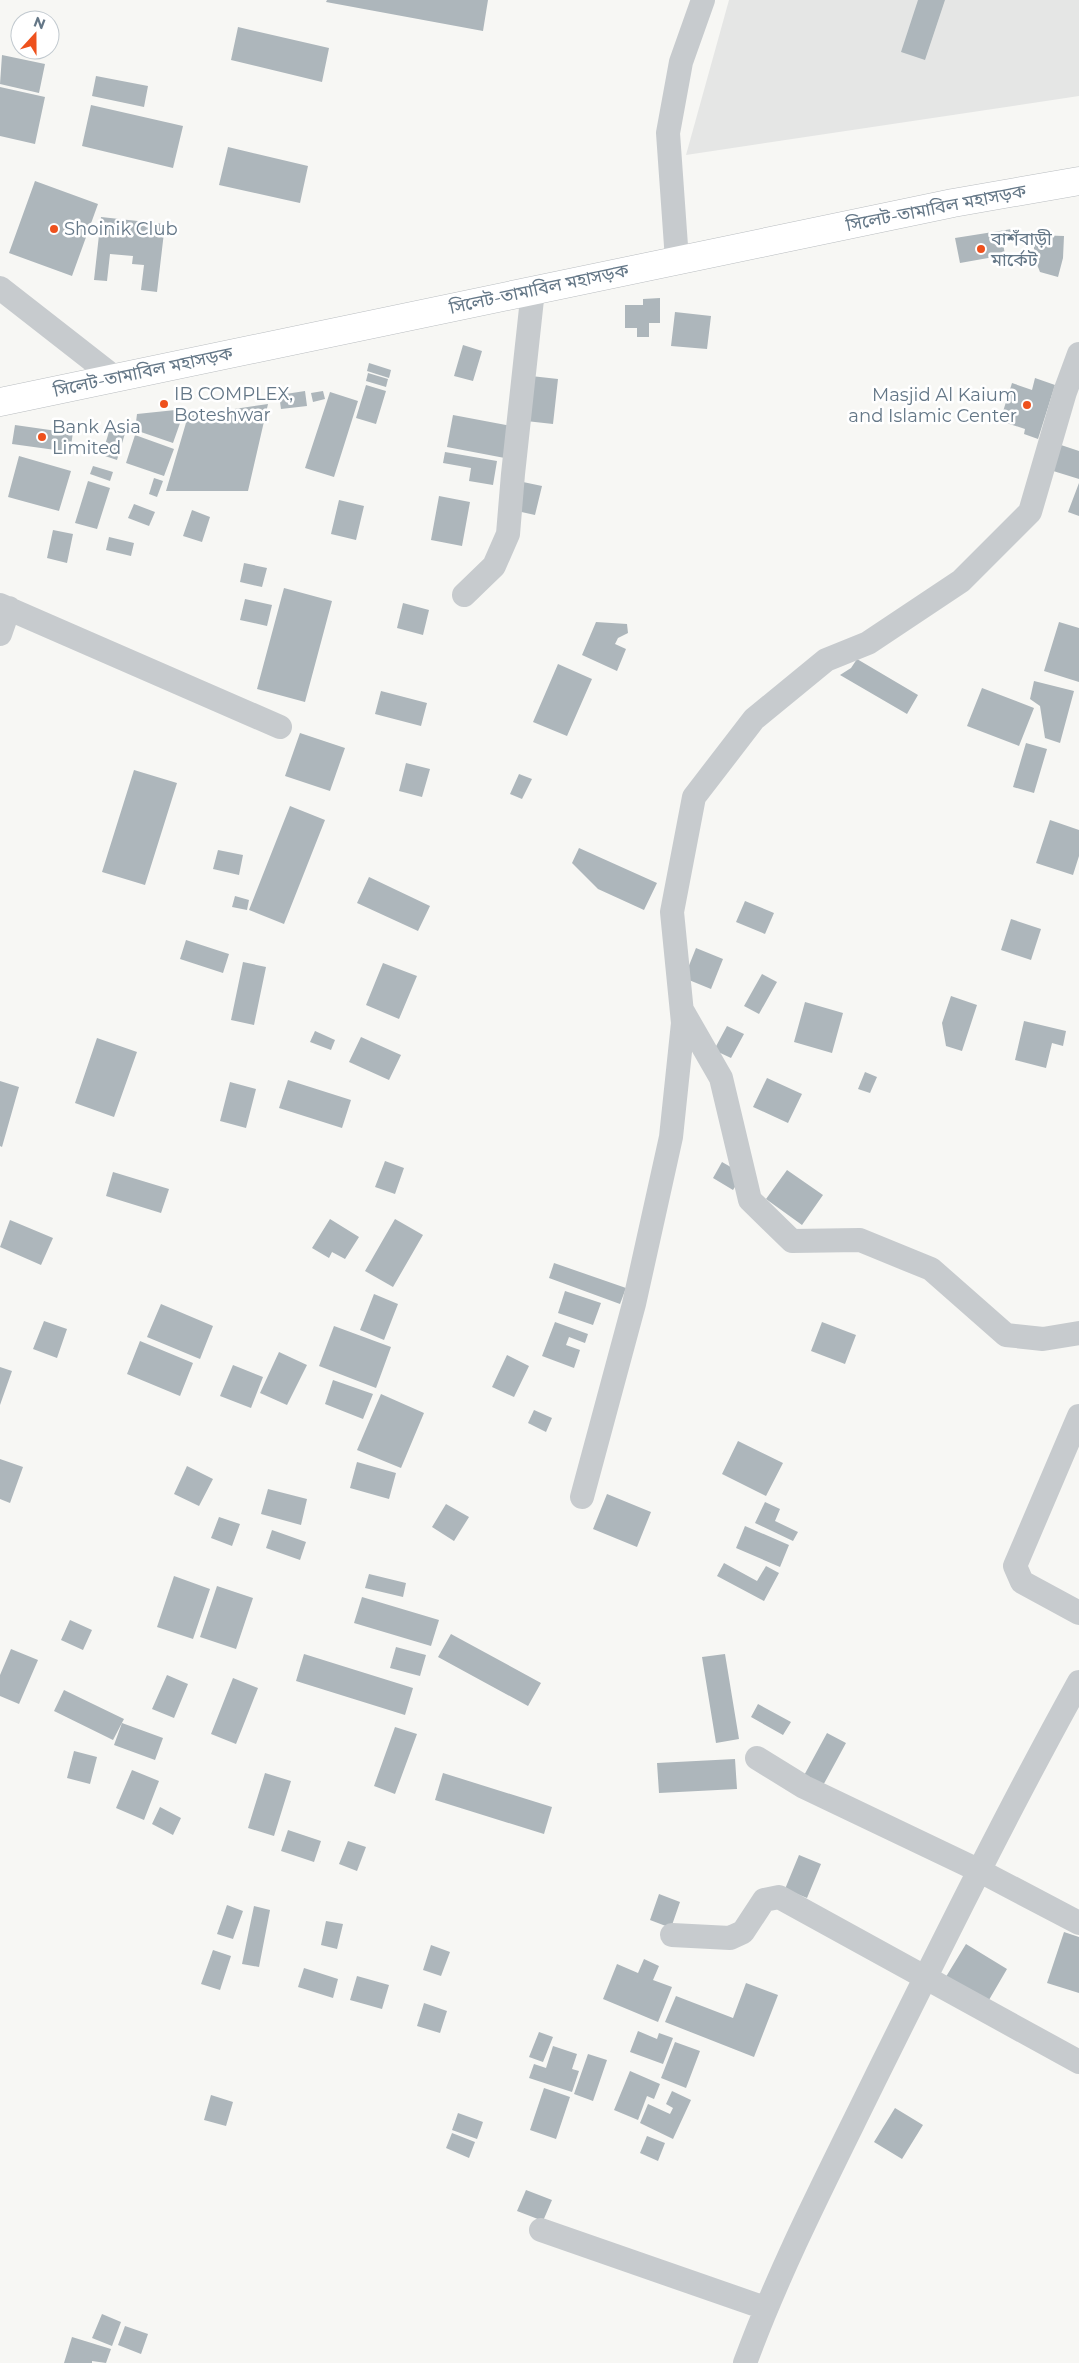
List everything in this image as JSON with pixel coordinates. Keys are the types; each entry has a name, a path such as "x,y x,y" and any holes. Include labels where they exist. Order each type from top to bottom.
{"highway":[{"name":"সিলেট-তামাবিল মহাসড়ক","path":"0,402 953,203 1079,181"}],"street":[{"path":"676,260 668,134 682,62 703,0"},
{"path":"0,288 114,377"},
{"path":"464,595 494,566 508,534 533,290"},
{"path":"582,1497 634,1304 671,1137 683,1023 672,912 694,797 754,719 826,660 868,643 961,581 1030,512 1072,394 1079,354"},
{"path":"0,634 5,606 280,727"},
{"path":"681,1009 721,1078 750,1200 792,1241 860,1240 931,1269 1006,1335 1043,1339 1079,1333"},
{"path":"1079,1416 1015,1566 1022,1582 1079,1613"},
{"path":"745,2363 765,2308 798,2236 926,1977 1079,1682"},
{"path":"757,1758 804,1787 980,1872 1079,1923"},
{"path":"672,1935 730,1938 743,1932 764,1900 780,1896 1079,2062"},
{"path":"541,2230 765,2308"}],"shaded area":[{"path":"729,0 1079,0 1079,96 686,155"}],"building":[{"path":"327,0 488,0 483,31 326,2"},
{"path":"918,0 945,0 925,60 901,52"},
{"path":"238,27 329,48 322,82 231,60"},
{"path":"2,55 10,57 10,60 26,60 45,64 39,93 0,84"},
{"path":"96,76 148,86 144,107 92,96"},
{"path":"0,87 45,97 35,144 0,136"},
{"path":"91,105 183,126 173,168 82,146"},
{"path":"228,147 308,166 300,203 219,185"},
{"name":"Shoinik Club","path":"35,181 98,204 72,276 9,253"},
{"path":"101,217 165,224 157,292 141,290 144,265 132,264 133,256 110,254 107,281 94,280"},
{"name":"বাশঁবাড়ী মার্কেট","path":"1012,229 1014,241 1003,243 1005,255 960,263 955,238"},
{"path":"1034,235 1064,236 1063,258 1058,277 1040,272 1034,257"},
{"path":"660,298 660,323 649,323 649,337 637,337 637,328 625,328 625,305 643,305 643,299"},
{"path":"675,312 711,316 707,349 671,346"},
{"path":"463,345 482,351 473,381 454,376"},
{"path":"369,363 391,370 389,378 367,371"},
{"path":"368,373 388,379 386,387 366,381"},
{"path":"531,376 558,379 553,424 526,421"},
{"name":"Masjid Al Kaium and Islamic Center","path":"1035,378 1055,385 1038,439 1024,434 1025,429 1000,421 1012,383 1032,390"},
{"path":"366,385 386,391 376,424 356,418"},
{"path":"305,391 307,406 281,409 279,395"},
{"path":"323,391 325,399 313,402 311,393"},
{"path":"330,392 358,401 334,477 305,468"},
{"path":"268,404 248,491 166,491 188,416"},
{"path":"185,409 173,443 135,430 137,414"},
{"path":"453,415 516,427 510,459 447,447"},
{"name":"Bank Asia Limited","path":"58,424 74,426 70,452 12,444 15,425 57,431"},
{"path":"111,425 126,430 117,460 102,455"},
{"path":"135,435 174,449 164,476 126,463"},
{"path":"1058,444 1079,451 1079,479 1050,470"},
{"path":"445,452 497,461 493,485 469,481 471,468 443,463"},
{"path":"19,456 71,471 59,511 8,497"},
{"path":"93,466 113,472 110,481 90,474"},
{"path":"154,478 163,481 157,497 149,494"},
{"path":"88,481 110,488 97,529 75,523"},
{"path":"523,482 542,486 535,515 517,511"},
{"path":"1079,483 1079,516 1068,512"},
{"path":"439,496 470,502 462,546 431,540"},
{"path":"339,500 364,506 356,540 331,534"},
{"path":"134,504 155,512 149,526 128,518"},
{"path":"192,510 210,517 202,542 183,536"},
{"path":"53,530 73,534 67,563 47,558"},
{"path":"109,537 134,543 131,556 106,550"},
{"path":"244,563 267,568 262,587 240,582"},
{"path":"284,588 332,601 305,702 257,689"},
{"path":"245,599 272,605 267,626 240,620"},
{"path":"403,603 429,610 423,635 397,628"},
{"path":"596,622 627,624 628,633 618,638 615,644 626,649 617,671 582,655"},
{"path":"1059,622 1079,628 1079,682 1044,671"},
{"path":"857,659 918,695 907,714 840,675 851,668"},
{"path":"558,664 592,679 567,736 533,722"},
{"path":"1034,681 1074,691 1060,743 1045,738 1040,706 1030,699"},
{"path":"982,688 1034,708 1019,746 967,726"},
{"path":"381,691 427,703 421,726 375,714"},
{"path":"300,733 345,748 330,791 285,776"},
{"path":"1026,743 1047,749 1034,793 1013,787"},
{"path":"406,763 430,769 422,797 399,791"},
{"path":"134,770 177,783 145,885 102,872"},
{"path":"519,774 532,779 522,799 510,794"},
{"path":"290,806 325,820 284,924 249,910"},
{"path":"1050,820 1079,830 1079,856 1073,875 1036,863"},
{"path":"579,848 657,883 644,910 598,889 572,863"},
{"path":"218,850 243,855 239,875 213,869"},
{"path":"369,877 430,906 418,931 357,903"},
{"path":"235,896 249,900 247,910 232,907"},
{"path":"745,901 774,913 765,934 736,922"},
{"path":"1011,919 1041,929 1031,960 1001,950"},
{"path":"186,940 229,954 223,973 180,959"},
{"path":"696,948 723,959 711,989 684,978"},
{"path":"243,962 266,967 254,1025 231,1020"},
{"path":"383,963 417,976 399,1019 366,1005"},
{"path":"762,974 777,982 759,1014 744,1006"},
{"path":"951,996 977,1005 962,1051 946,1046 942,1023"},
{"path":"805,1002 843,1013 832,1053 794,1042"},
{"path":"1024,1021 1066,1031 1063,1046 1052,1043 1046,1068 1015,1060"},
{"path":"727,1026 744,1034 731,1058 714,1050"},
{"path":"315,1031 335,1040 331,1050 310,1042"},
{"path":"361,1037 401,1055 389,1080 349,1062"},
{"path":"97,1038 137,1052 114,1117 75,1103"},
{"path":"865,1072 877,1077 870,1093 858,1089"},
{"path":"767,1078 802,1094 788,1123 753,1107"},
{"path":"288,1080 351,1100 342,1128 279,1108"},
{"path":"0,1081 19,1087 2,1147 0,1146"},
{"path":"230,1082 256,1089 246,1128 220,1121"},
{"path":"385,1161 404,1168 395,1194 375,1187"},
{"path":"722,1162 743,1174 733,1190 713,1178"},
{"path":"787,1170 823,1195 802,1225 766,1199"},
{"path":"113,1172 169,1189 161,1213 106,1196"},
{"path":"330,1219 359,1237 345,1259 332,1252 329,1258 312,1248"},
{"path":"395,1219 423,1235 393,1287 365,1271"},
{"path":"10,1220 53,1238 41,1265 0,1247"},
{"path":"554,1263 626,1288 620,1304 549,1278"},
{"path":"565,1291 601,1303 593,1325 558,1313"},
{"path":"374,1294 398,1304 384,1340 360,1330"},
{"path":"161,1304 213,1326 200,1359 147,1337"},
{"path":"44,1321 67,1329 57,1358 33,1349"},
{"path":"555,1322 588,1334 585,1343 569,1337 566,1345 580,1350 574,1368 542,1356"},
{"path":"822,1322 856,1335 845,1364 811,1351"},
{"path":"334,1326 391,1347 376,1388 319,1366"},
{"path":"140,1341 193,1363 180,1396 127,1374"},
{"path":"279,1352 307,1365 287,1405 260,1393"},
{"path":"507,1355 529,1366 514,1397 492,1387"},
{"path":"233,1365 263,1377 251,1408 220,1396"},
{"path":"0,1367 12,1371 0,1405"},
{"path":"333,1380 373,1394 363,1419 325,1404"},
{"path":"381,1394 424,1413 401,1468 357,1450"},
{"path":"534,1410 552,1418 546,1432 528,1423"},
{"path":"738,1441 783,1463 766,1496 722,1474"},
{"path":"0,1459 23,1467 10,1503 0,1499"},
{"path":"357,1462 396,1473 389,1499 350,1488"},
{"path":"187,1466 213,1479 199,1506 174,1494"},
{"path":"268,1489 307,1499 301,1525 261,1514"},
{"path":"607,1494 651,1512 637,1547 593,1529"},
{"path":"765,1502 780,1509 775,1521 798,1532 793,1541 755,1523"},
{"path":"446,1504 469,1517 454,1541 432,1527"},
{"path":"219,1517 240,1524 232,1546 211,1538"},
{"path":"745,1526 789,1545 780,1567 736,1548"},
{"path":"272,1530 306,1542 300,1560 266,1548"},
{"path":"724,1563 757,1581 766,1566 779,1573 764,1601 717,1576"},
{"path":"369,1574 406,1583 403,1597 365,1588"},
{"path":"174,1576 210,1589 193,1639 157,1627"},
{"path":"217,1586 253,1598 236,1649 200,1637"},
{"path":"362,1597 439,1620 431,1646 354,1623"},
{"path":"70,1620 92,1630 83,1650 61,1640"},
{"path":"451,1634 541,1683 528,1706 438,1657"},
{"path":"396,1647 426,1655 420,1676 390,1668"},
{"path":"11,1649 38,1660 19,1704 0,1696 0,1675"},
{"path":"304,1654 413,1688 405,1715 296,1681"},
{"path":"725,1654 739,1739 716,1743 702,1657"},
{"path":"167,1675 188,1684 174,1718 152,1709"},
{"path":"233,1678 258,1688 236,1744 211,1734"},
{"path":"64,1690 124,1719 113,1740 54,1711"},
{"path":"758,1704 791,1722 783,1735 751,1717"},
{"path":"122,1723 163,1738 155,1760 114,1745"},
{"path":"395,1727 417,1734 395,1794 374,1786"},
{"path":"827,1733 846,1743 820,1791 801,1781"},
{"path":"74,1751 97,1757 90,1784 67,1778"},
{"path":"735,1759 737,1789 659,1793 657,1763"},
{"path":"132,1770 159,1781 144,1820 116,1808"},
{"path":"265,1773 291,1781 274,1836 248,1828"},
{"path":"443,1773 552,1807 544,1834 435,1800"},
{"path":"160,1807 181,1818 173,1835 152,1824"},
{"path":"288,1830 321,1841 314,1862 281,1851"},
{"path":"348,1841 366,1847 357,1871 339,1864"},
{"path":"799,1855 821,1864 807,1898 785,1889"},
{"path":"659,1894 680,1902 671,1928 650,1920"},
{"path":"227,1905 243,1911 233,1939 217,1934"},
{"path":"254,1906 270,1910 259,1967 242,1964"},
{"path":"326,1921 343,1924 337,1949 321,1945"},
{"path":"1064,1932 1079,1937 1079,1993 1047,1983"},
{"path":"966,1944 1007,1969 986,2005 944,1980"},
{"path":"431,1945 450,1952 441,1976 423,1970"},
{"path":"213,1950 231,1956 220,1990 201,1984"},
{"path":"644,1959 659,1966 653,1980 672,1987 658,2022 603,1999 617,1964 638,1973"},
{"path":"304,1968 338,1979 333,1998 298,1987"},
{"path":"357,1976 389,1985 382,2009 350,2000"},
{"path":"746,1983 778,1995 754,2057 665,2022 676,1996 733,2018"},
{"path":"424,2003 447,2011 440,2033 417,2026"},
{"path":"638,2031 657,2039 659,2033 673,2038 663,2064 630,2052"},
{"path":"539,2032 553,2037 543,2062 529,2057"},
{"path":"675,2042 700,2051 686,2088 661,2078"},
{"path":"553,2046 577,2054 572,2069 579,2071 572,2092 529,2078 534,2064 546,2068"},
{"path":"588,2054 607,2060 593,2101 574,2094"},
{"path":"630,2071 660,2084 654,2099 647,2096 638,2120 614,2110"},
{"path":"544,2088 570,2097 556,2139 530,2130"},
{"path":"672,2091 691,2100 673,2139 640,2123 648,2104 670,2114 673,2108 666,2104"},
{"path":"211,2095 233,2102 226,2126 204,2120"},
{"path":"895,2108 923,2125 902,2159 874,2142"},
{"path":"458,2113 483,2122 477,2139 452,2130"},
{"path":"452,2133 475,2142 469,2158 446,2148"},
{"path":"647,2136 665,2143 658,2161 640,2153"},
{"path":"526,2190 552,2200 543,2221 517,2211"},
{"path":"102,2314 121,2322 112,2346 92,2338"},
{"path":"125,2326 148,2334 141,2354 118,2345"},
{"path":"72,2337 111,2349 106,2363 92,2361 92,2363 64,2363"}],"place":[{"name":"Shoinik Club","path":"54,229"},
{"name":"বাশঁবাড়ী মার্কেট","path":"981,249"},
{"name":"IB COMPLEX, Boteshwar","path":"164,404"},
{"name":"Masjid Al Kaium and Islamic Center","path":"1027,405"},
{"name":"Bank Asia Limited","path":"42,437"}]}
